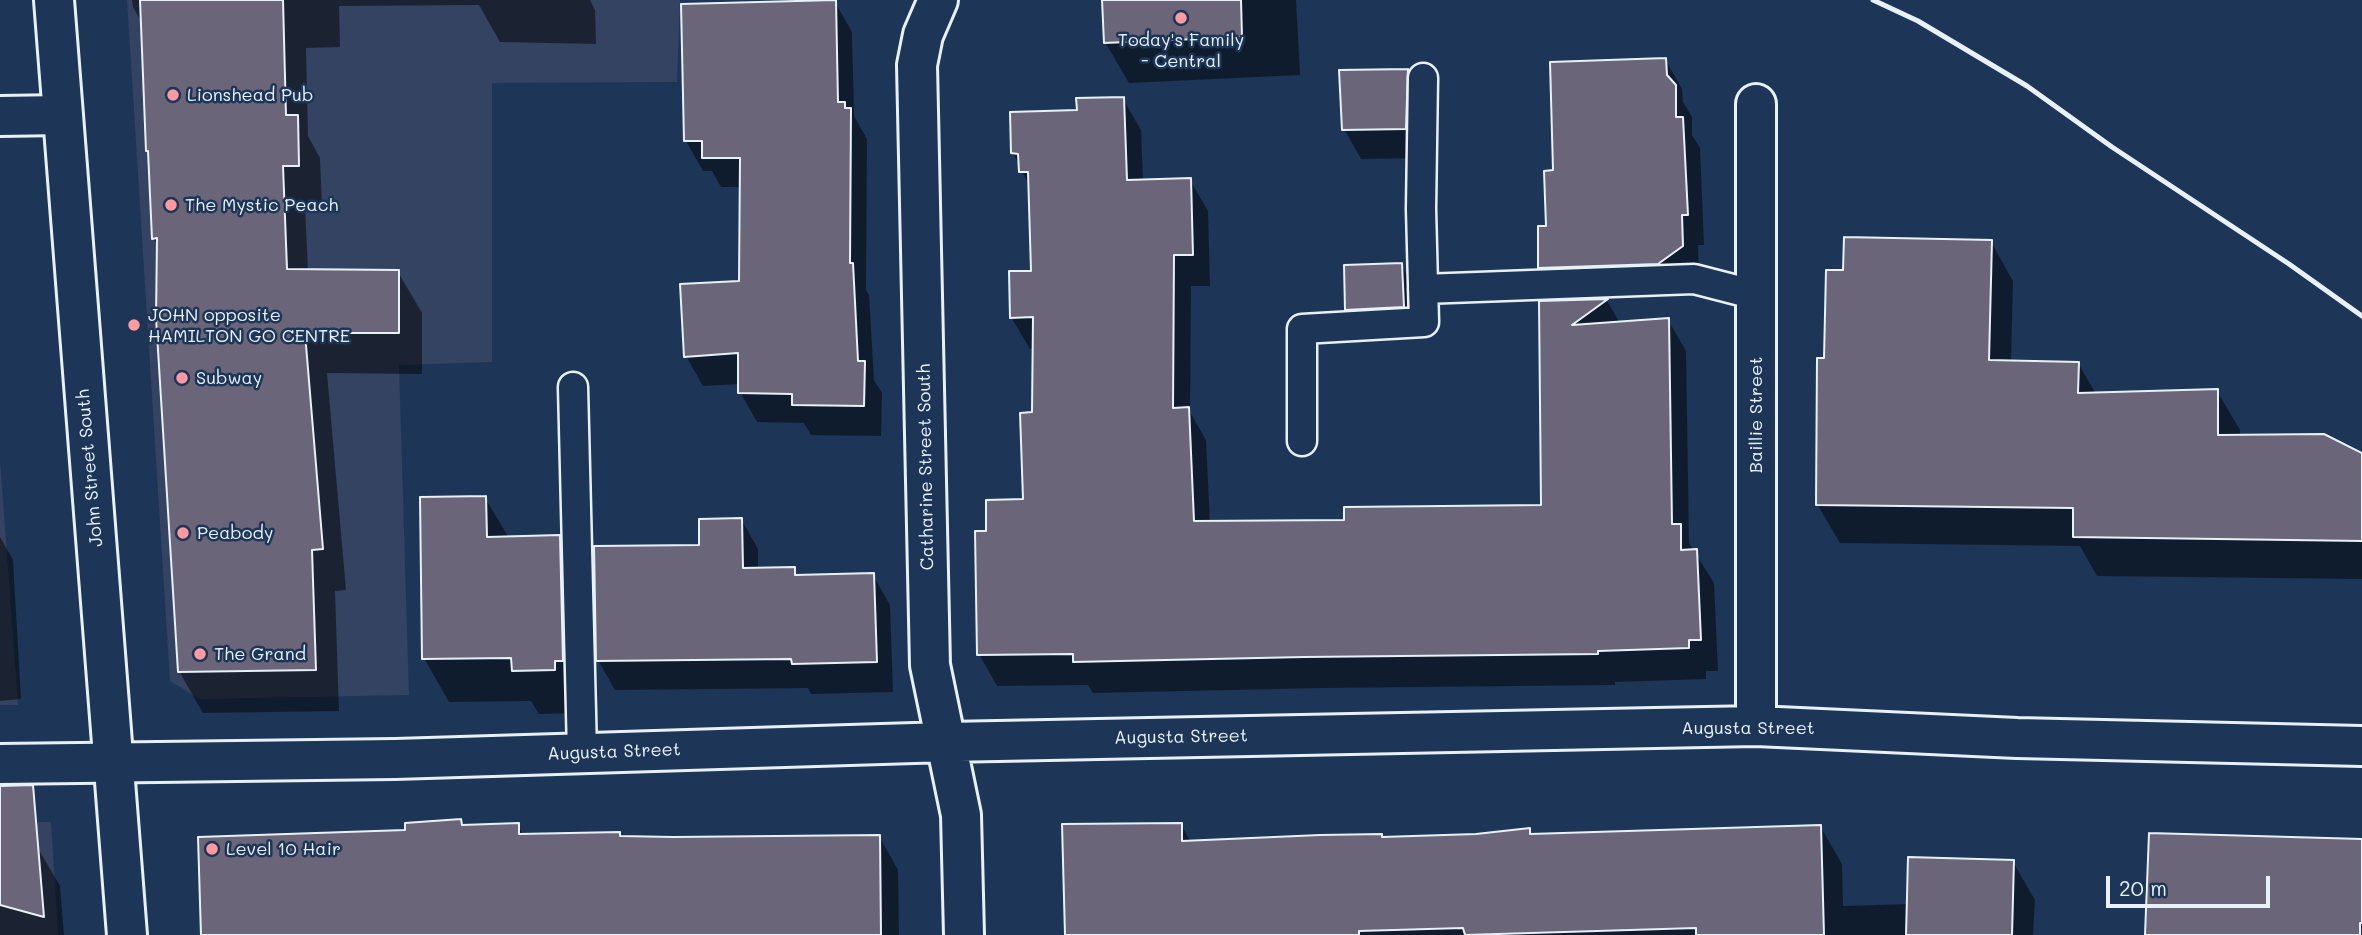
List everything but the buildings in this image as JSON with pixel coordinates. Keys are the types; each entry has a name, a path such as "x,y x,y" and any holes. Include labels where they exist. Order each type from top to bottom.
{"street":[{"name":"John Street South","path":"54,0 127,935"},
{"name":"Catharine Street South","path":"938,0 923,35 917,65 930,665 961,815 964,935"},
{"name":"Baillie Street","path":"1756,104 1756,726"},
{"path":"0,116 62,115"},
{"name":"Augusta Street","path":"0,764 395,759 947,742 1756,726 2017,738 2362,746"}],"lane":[{"path":"1302,441 1302,329 1424,322 1421,209 1423,78"},
{"path":"1423,289 1694,279 1756,295"},
{"path":"573,387 582,753"}],"shaded area":[{"path":"127,0 680,0 677,82 492,83 492,362 399,365 409,695 200,699 170,681"},
{"path":"0,460 18,705 0,705"},
{"path":"0,822 51,822 58,935 0,935"}],"railway":[{"path":"1873,0 1918,21 2027,86 2112,147 2289,264 2362,316"}],"place":[{"name":"Today's Family - Central","path":"1181,18"},
{"name":"Lionshead Pub","path":"173,95"},
{"name":"The Mystic Peach","path":"171,205"},
{"name":"JOHN opposite HAMILTON GO CENTRE","path":"134,325"},
{"name":"Subway","path":"182,378"},
{"name":"Peabody","path":"183,533"},
{"name":"The Grand","path":"200,654"},
{"name":"Level 10 Hair","path":"212,849"}]}
